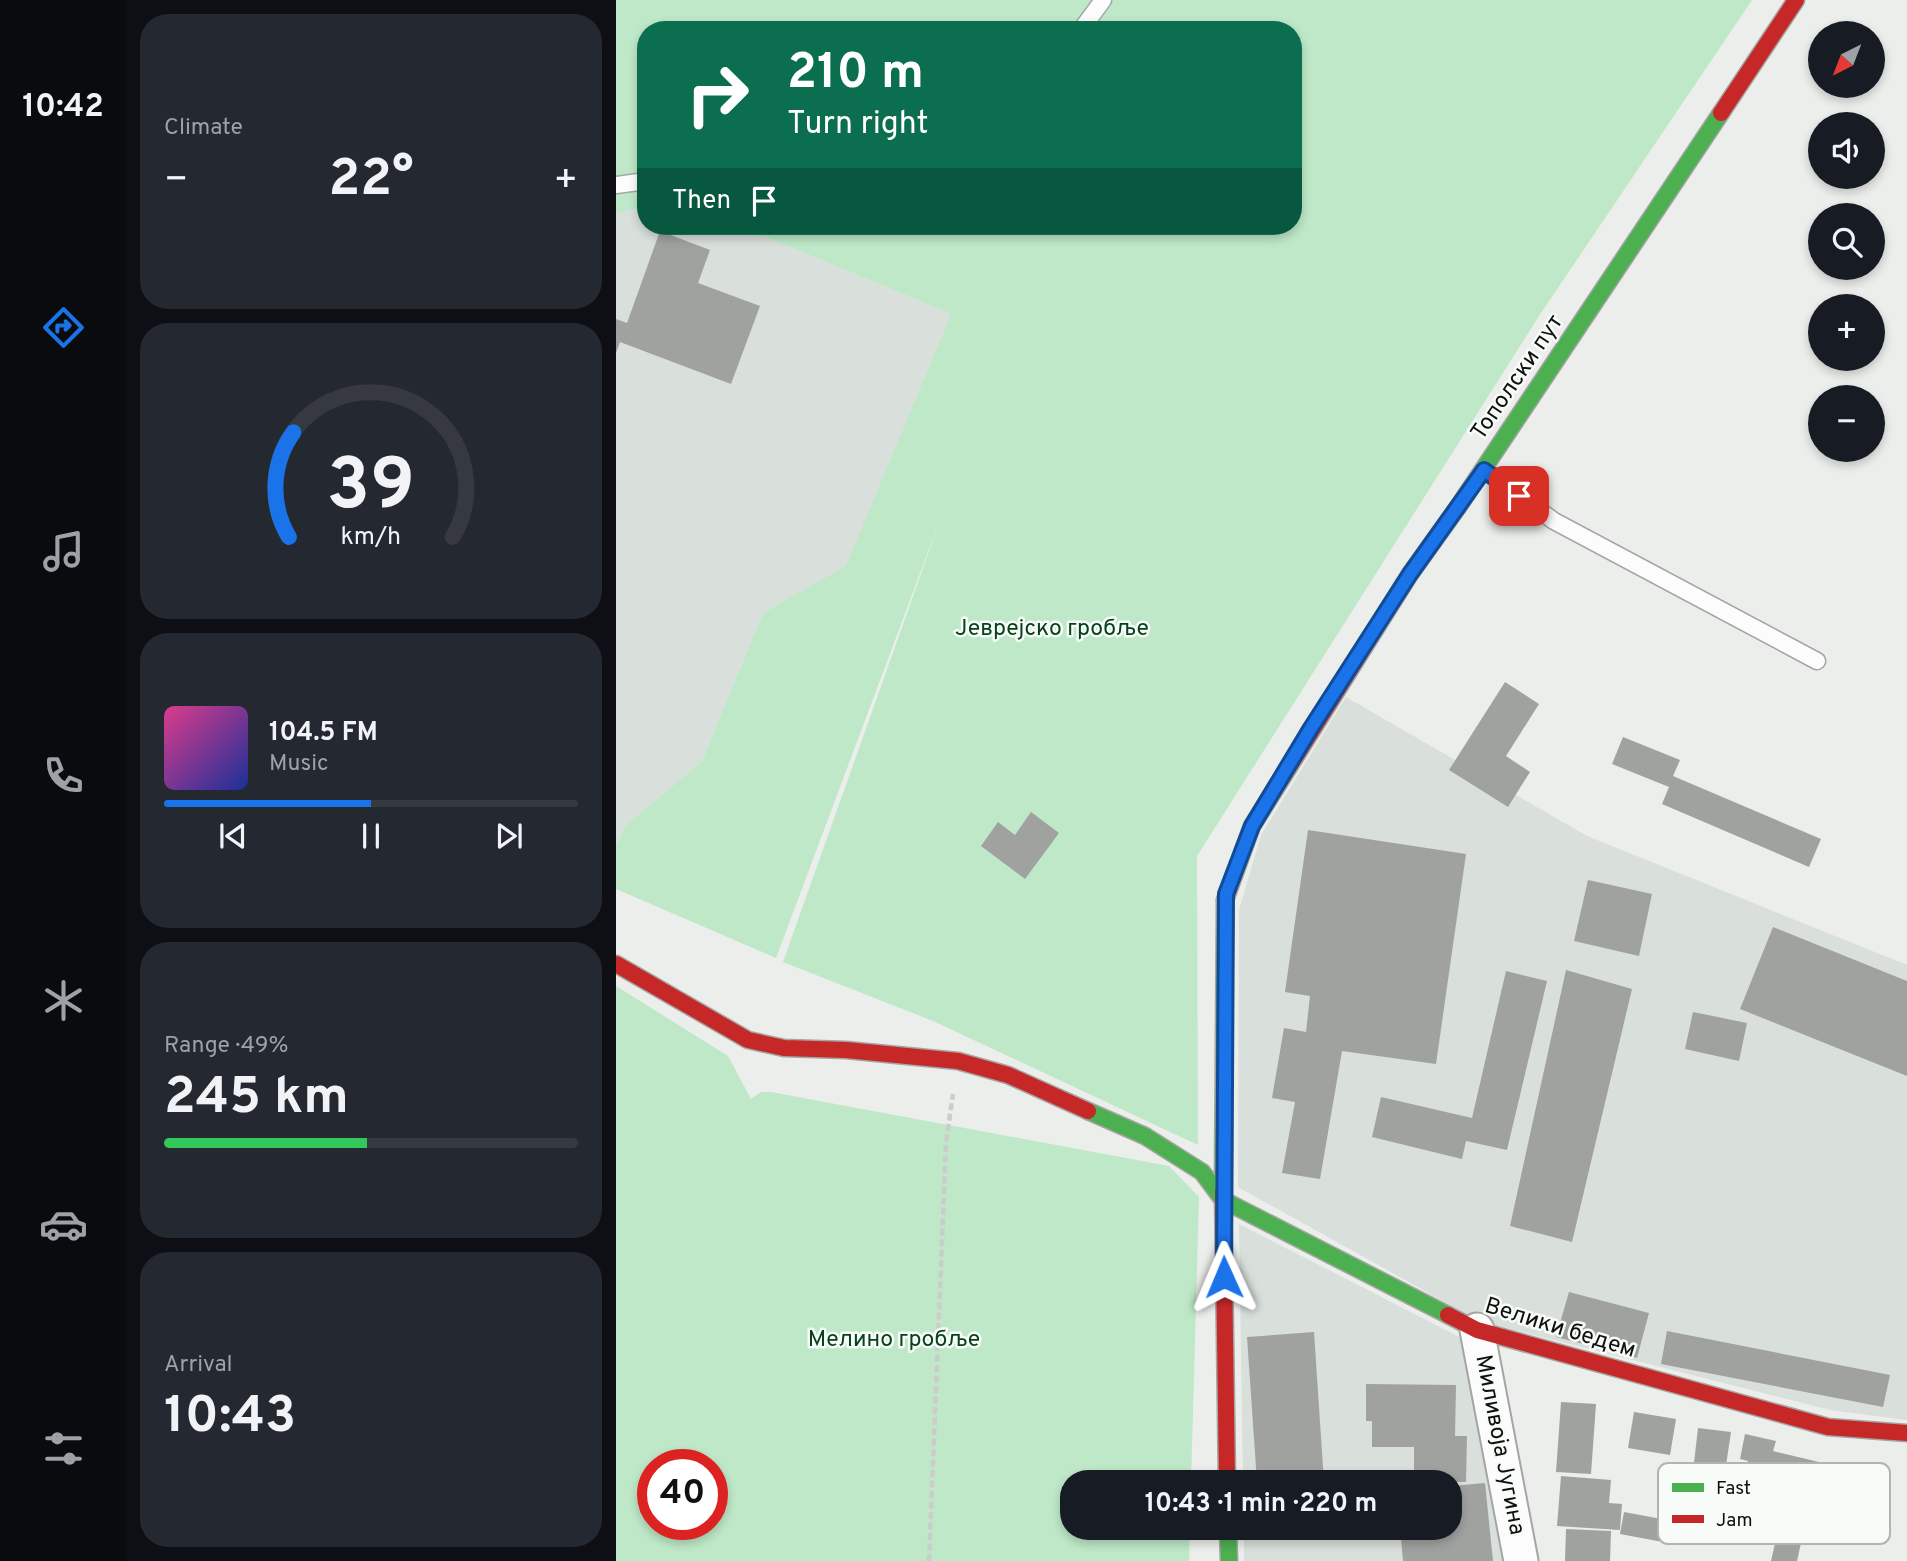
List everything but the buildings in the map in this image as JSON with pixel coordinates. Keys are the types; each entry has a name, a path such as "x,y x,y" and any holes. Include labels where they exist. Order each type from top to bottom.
{"street":[{"name":"Тополски пут","path":"1227,1470 1223,1200 1226,894 1252,826 1410,574 1484,470 1796,0"},
{"path":"616,964 748,1040 784,1048 846,1050 958,1061 1008,1074 1145,1136 1202,1172 1223,1200"},
{"name":"Велики бедем","path":"1223,1200 1477,1330 1828,1427 1907,1433"},
{"name":"Миливоја Југина","path":"1477,1330 1521,1561"},
{"path":"1228,1540 1228,1561"}],"lane":[{"path":"1088,21 1103,0"},
{"path":"616,185 637,182"},
{"path":"1484,470 1554,521 1817,661"}],"path":[{"path":"929,1561 946,1143 958,1061"}],"shaded area":[{"path":"637,208 637,235 762,235 951,314 846,567 763,613 702,761 624,827 616,847 616,213"},
{"path":"1346,697 1587,836 1907,965 1907,1420 1830,1410 1479,1321 1238,1187 1239,910 1261,835"},
{"path":"1239,1224 1469,1342 1507,1561 1244,1561 1244,1540 1462,1540 1462,1470 1243,1470"}],"green space":[{"name":"Јеврејско гробље","path":"616,0 1752,0 1539,316 1197,856 1198,1145 933,1021 783,962 943,512 776,958 616,889 616,847 624,827 702,761 763,613 846,566 951,314 762,235 1302,235 1302,21 637,21 637,208 616,213"},
{"name":"Мелино гробље","path":"616,986 728,1056 751,1099 761,1092 771,1092 1169,1166 1199,1197 1191,1470 1060,1470 1060,1540 1190,1540 1189,1561 616,1561"}],"traffic: fast":[{"path":"1458,507 1721,113"},
{"path":"1223,1192 1225,900"},
{"path":"1088,1111 1145,1136 1202,1172 1223,1200 1448,1315"},
{"path":"1228,1540 1229,1561"}],"traffic: jam":[{"path":"1721,113 1796,0"},
{"path":"1225,900 1252,826 1410,574 1458,507"},
{"path":"616,964 748,1040 784,1048 846,1050 958,1061 1008,1075 1088,1111"},
{"path":"1223,1192 1227,1470"},
{"path":"1448,1315 1477,1330 1828,1427 1907,1433"}],"route":[{"path":"1224,1277 1223,1010 1226,894 1252,826 1311,728 1410,574 1484,470 1519,496"}]}
